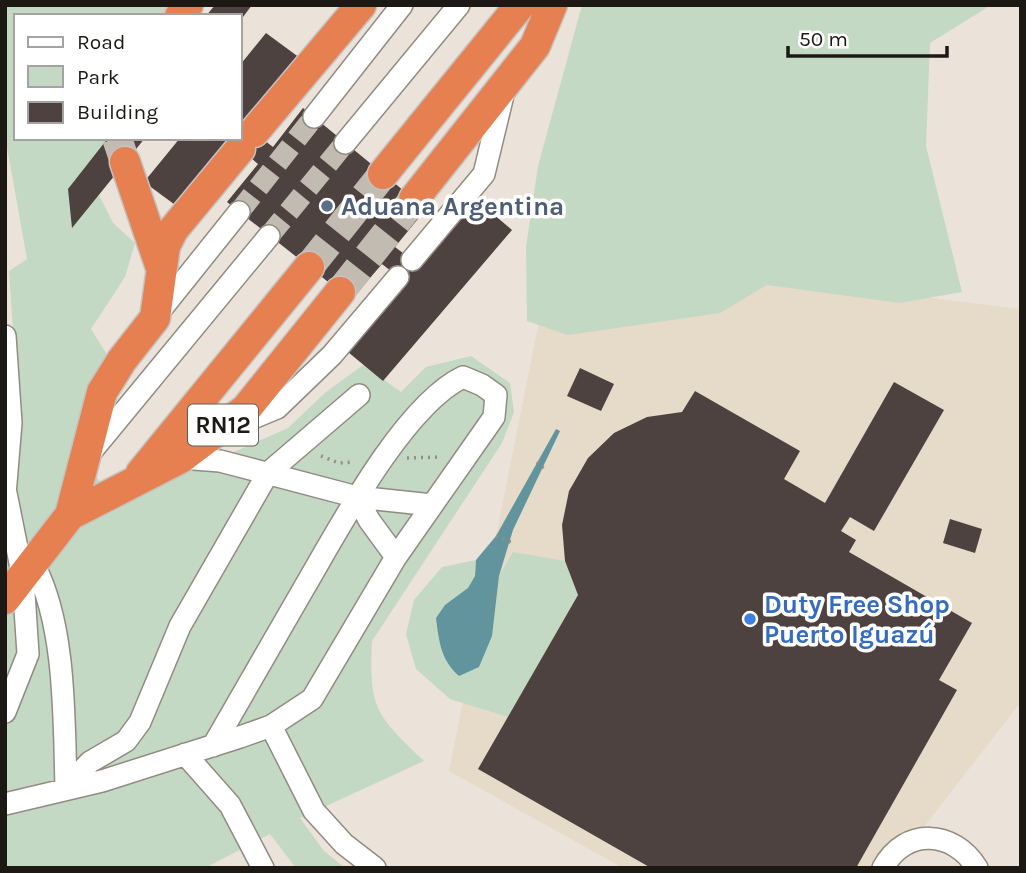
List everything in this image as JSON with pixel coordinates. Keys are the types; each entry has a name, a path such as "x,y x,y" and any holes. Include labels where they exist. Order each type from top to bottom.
{"highway":[{"path":"155,318 165,246 173,230 361,5"},
{"path":"383,174 520,5"},
{"path":"414,199 536,46 552,5"},
{"path":"125,162 161,269"},
{"name":"RN12","path":"137,479 309,267"},
{"name":"RN12","path":"70,515 181,458 246,409 340,292"},
{"name":"RN12","path":"21,581 70,515 103,392 122,360 155,318"}],"lane":[{"path":"314,117 402,5"},
{"path":"345,143 459,5"},
{"path":"412,260 484,174 506,83"},
{"path":"155,318 239,212"},
{"path":"84,460 269,236"},
{"path":"209,436 277,408 332,355 398,276"},
{"path":"5,336 11,423 6,494 21,581 28,654 5,712"},
{"path":"5,804 102,781 213,746 271,726 312,699 396,557 494,417 496,395 463,377 444,386 422,407 357,497 213,746"},
{"path":"66,788 90,762 126,741 140,722 180,626 268,473 359,395"},
{"path":"181,458 220,461 357,497 432,505"},
{"path":"357,497 369,520 396,557"},
{"path":"21,581 46,588 64,692 66,788"},
{"path":"271,726 314,811 344,844 375,868"},
{"path":"186,754 230,805 263,868"},
{"path":"883,868 889,856 905,844 928,837 949,841 968,853 977,868"}],"path":[{"path":"537,462 544,470"},
{"path":"496,536 515,544"}],"shaded area":[{"name":"Duty Free Shop Puerto Iguazú","path":"553,251 1021,309 1021,702 892,868 623,868 449,771"}],"green space":[{"path":"5,5 198,5 192,14 14,14 14,140 115,140 98,193 113,223 135,243 125,277 91,329 108,356 76,451 117,504 288,428 326,392 363,365 401,392 426,367 471,356 510,383 514,412 502,443 372,641 372,682 378,709 395,732 424,761 300,818 324,851 345,868 296,868 270,834 205,868 5,868 5,405 18,405 9,271 27,259 5,136"},
{"path":"582,5 991,5 930,43 926,146 962,292 900,303 767,285 720,313 568,335 527,321 526,247 538,166"},
{"path":"513,552 565,561 578,595 508,717 450,699 416,669 406,634 414,600 442,567 476,560 475,576 468,588 492,636 499,576"}],"water":[{"path":"556,429 560,431 513,530 499,576 492,636 479,667 459,676 445,657 436,618 445,605 468,588 475,576 476,560 496,536"}],"building":[{"path":"215,5 252,5 242,18 242,14 208,14"},
{"name":"Aduana Argentina","path":"266,33 304,61 252,131 273,147 303,108 426,209 395,247 419,265 473,197 512,230 383,381 348,352 405,282 382,264 351,300 227,202 258,164 235,145 182,210 144,182 178,140 242,140 242,63"},
{"path":"106,140 143,140 72,228 68,189"},
{"path":"580,368 614,384 601,411 567,396"},
{"path":"894,382 944,410 874,531 850,517 841,531 856,540 849,552 972,623 939,680 957,690 856,868 651,868 478,769 578,595 565,561 562,525 569,491 588,458 614,433 647,417 682,412 695,391 800,451 784,479 825,503"},
{"path":"950,519 982,529 975,553 943,543"}],"tunnel":[{"path":"239,212 314,117"},
{"path":"118,140 125,162"},
{"path":"269,236 345,143"},
{"path":"309,267 383,174"},
{"path":"340,292 414,199"}],"place":[{"name":"Aduana Argentina","path":"327,206"},
{"name":"Duty Free Shop Puerto Iguazú","path":"750,619"}]}
